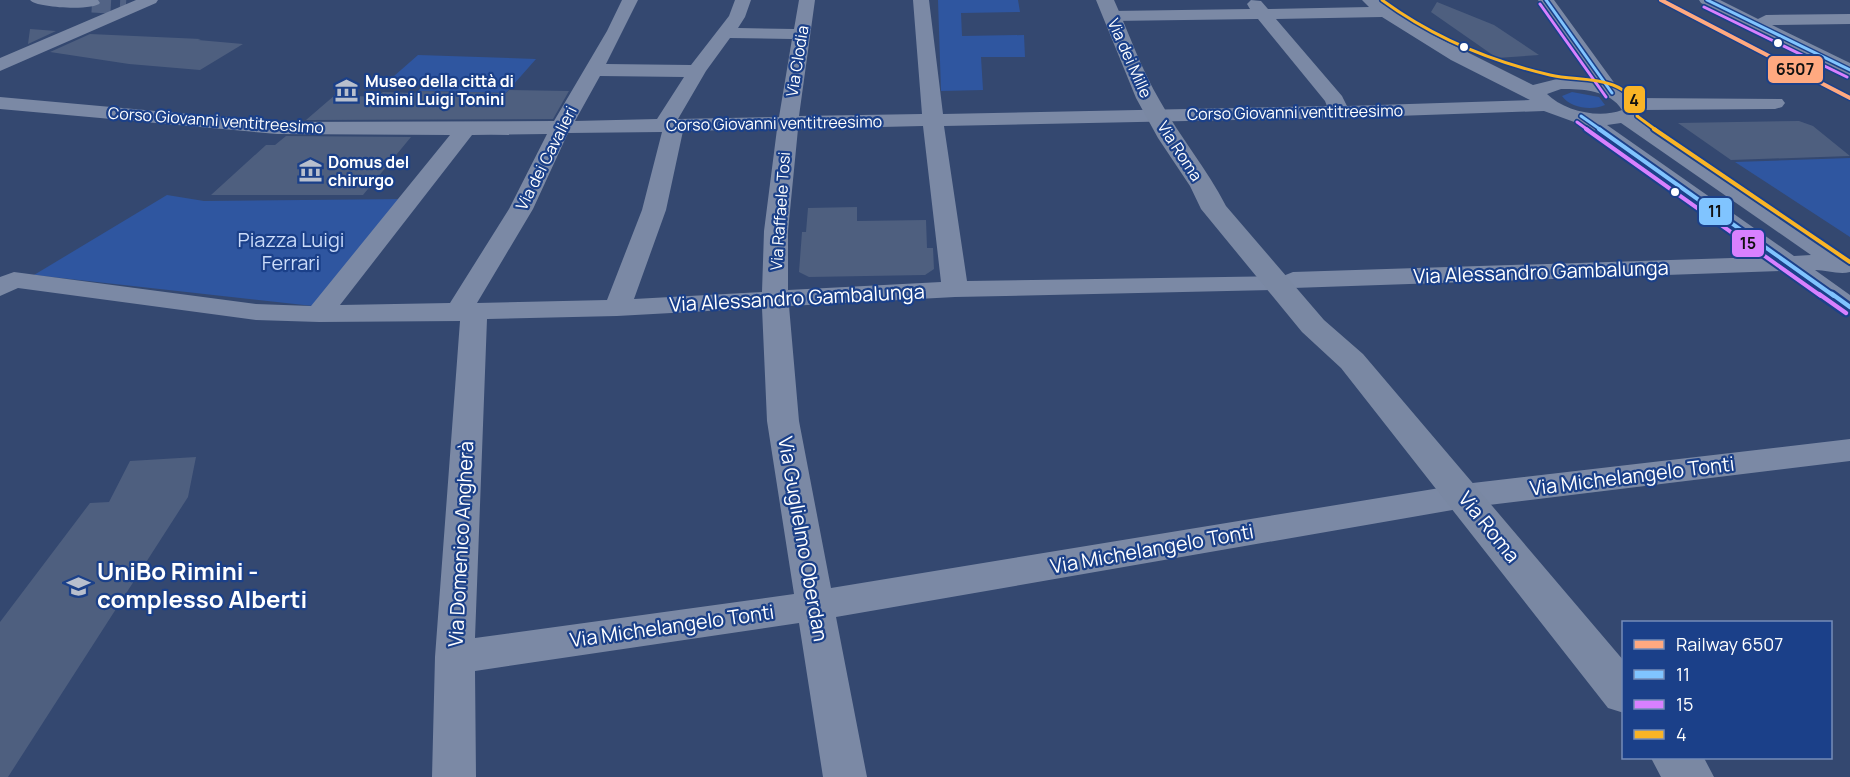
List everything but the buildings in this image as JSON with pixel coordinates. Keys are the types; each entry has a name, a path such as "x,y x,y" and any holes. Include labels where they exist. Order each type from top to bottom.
{"main road":[{"name":"Via dei Mille","path":"1108,8 1147,98 1158,115"},
{"name":"Via Roma","path":"1158,115 1181,156 1203,186 1214,209 1334,327 1352,361 1622,693"},
{"path":"1676,759 1690,777"}],"street":[{"path":"38,0 92,3"},
{"name":"Via dei Cavalieri","path":"466,312 521,209 561,127 616,31 630,0"},
{"path":"617,308 654,210 669,126 696,71 737,16 743,0"},
{"name":"Via Clodia","path":"788,123 807,0"},
{"path":"921,0 933,119 955,289"},
{"path":"1371,0 1404,27 1467,62 1549,92 1583,85 1612,93"},
{"path":"1528,0 1572,62 1574,71 1549,92"},
{"path":"1546,0 1612,93 1628,110 1844,266"},
{"path":"1707,0 1850,70"},
{"path":"1726,0 1850,60"},
{"path":"0,65 138,4"},
{"path":"1108,8 1258,7 1386,12"},
{"path":"1258,7 1335,100 1339,112"},
{"path":"1766,20 1850,19"},
{"path":"725,33 800,34"},
{"path":"1448,50 1491,65 1549,92 1850,307"},
{"path":"1491,65 1544,72 1558,69 1572,62"},
{"path":"593,70 696,71"},
{"name":"Corso Giovanni ventitreesimo","path":"0,103 277,128 466,129 1339,112 1549,92"},
{"path":"1581,116 1607,119 1628,110 1775,103"},
{"name":"Via Raffaele Tosi","path":"775,298 776,231 788,123"},
{"path":"7,284 256,312 319,314 466,129"},
{"name":"Via Alessandro Gambalunga","path":"319,314 617,308 955,289 1789,265 1844,266"},
{"name":"Via Guglielmo Oberdan","path":"775,298 783,421 844,777"},
{"name":"Via Domenico Angherà","path":"454,777 455,657 466,312"},
{"name":"Via Michelangelo Tonti","path":"455,657 814,606 1464,496 1850,450"}],"green space":[{"path":"938,0 1018,0 1020,12 961,13 962,36 1024,35 1025,57 981,57 983,90 941,91"},
{"path":"418,55 536,59 506,93 418,91 423,85 385,84"},
{"path":"1572,92 1599,97 1605,105 1594,108 1576,106 1562,96"},
{"path":"1850,158 1850,237 1735,162"},
{"name":"Piazza Luigi Ferrari","path":"167,195 204,201 404,199 313,306 34,275"}],"tunnel":[{"path":"92,3 126,5"}],"rail line":[{"name":"6507","path":"1661,0 1850,98"}],"transit line":[{"name":"4","path":"1382,0 1422,27 1484,54 1552,76 1603,81 1626,92 1634,100 1639,110 1637,116 1644,122 1850,262"},
{"name":"11","path":"1546,0 1612,93"},
{"name":"11","path":"1707,0 1850,70"},
{"name":"15","path":"1540,4 1606,97"},
{"name":"15","path":"1704,7 1847,77"},
{"name":"11","path":"1581,116 1850,307"},
{"name":"15","path":"1577,122 1846,313"}],"place":[{"name":"Museo della città di Rimini Luigi Tonini","path":"347,90"},
{"name":"Domus del chirurgo","path":"310,171"},
{"name":"UniBo Rimini - complesso Alberti","path":"79,586"}]}
